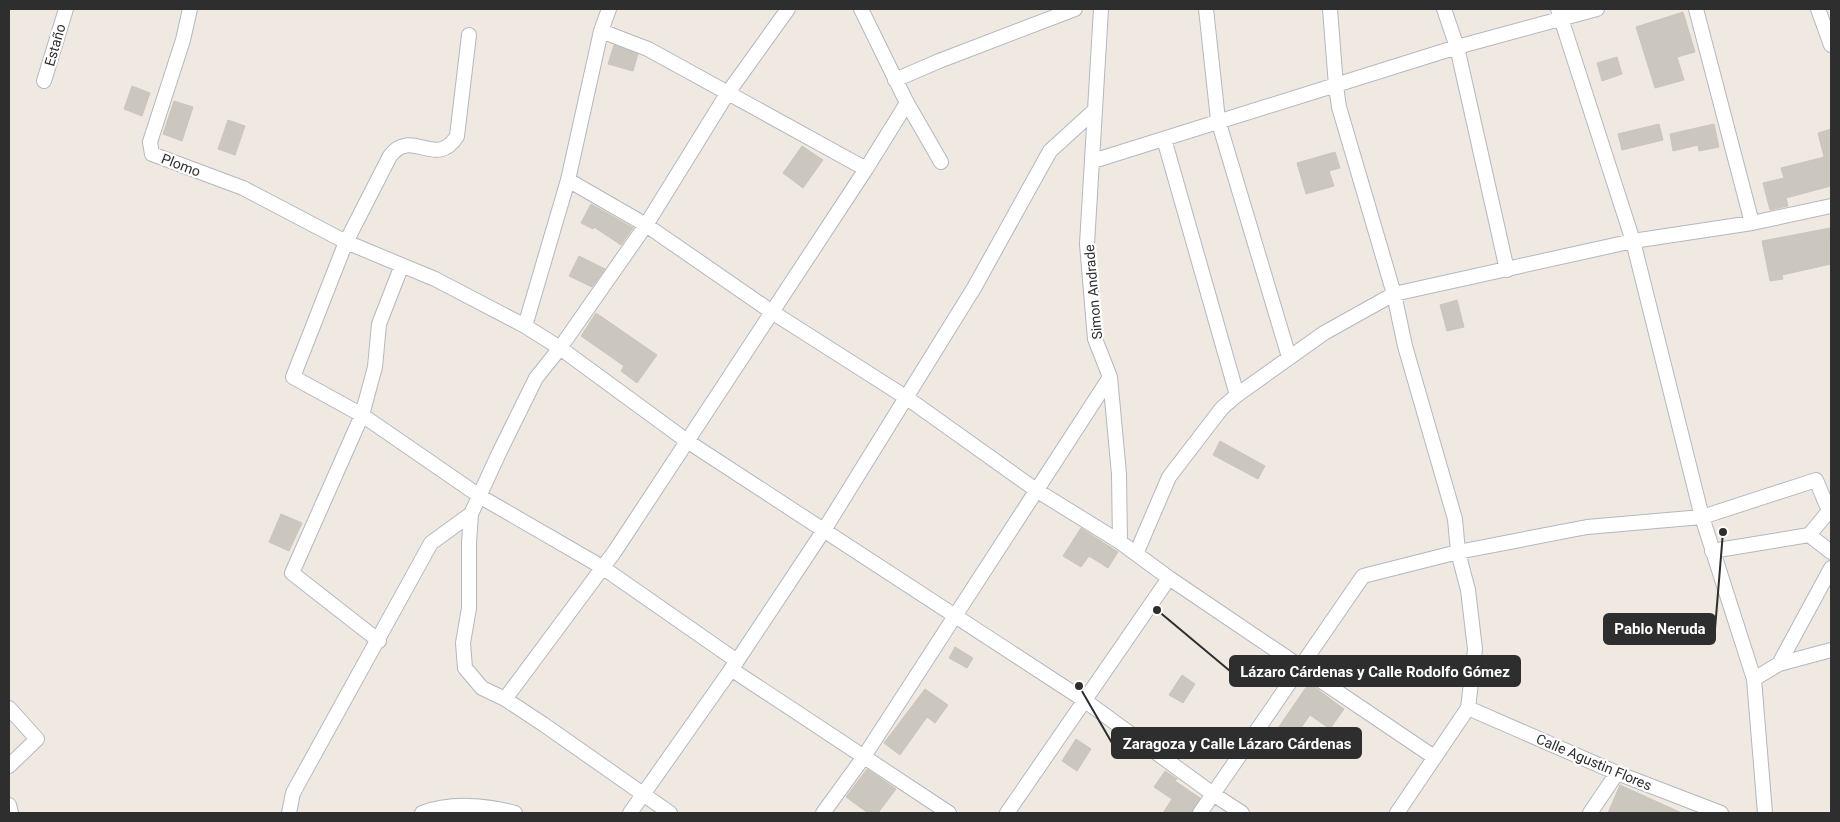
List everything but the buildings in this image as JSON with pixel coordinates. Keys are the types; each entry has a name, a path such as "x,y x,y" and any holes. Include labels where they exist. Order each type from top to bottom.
{"street":[{"name":"Estaño","path":"44,81 66,9"},
{"name":"Plomo","path":"190,9 183,40 150,142 152,154 243,188 346,242"},
{"path":"525,326 568,180 601,32 609,9"},
{"path":"670,813 505,699 482,688 465,668 463,643 469,608 469,543 472,514 498,453 536,378 560,348 646,224 727,94 788,9"},
{"path":"861,9 907,103 941,162"},
{"path":"896,80 939,61 1075,9"},
{"name":"Simon Andrade","path":"1101,9 1094,161 1087,244 1095,339 1110,377 1119,474 1120,542"},
{"path":"1206,9 1218,120 1289,357"},
{"path":"1330,9 1336,86 1340,107 1394,294 1406,346 1455,520 1458,552 1468,590 1475,649 1468,708 1397,813"},
{"path":"1444,9 1457,46 1507,270"},
{"path":"1094,161 1218,120 1336,86 1559,14 1597,9"},
{"path":"1696,9 1752,223"},
{"path":"1818,9 1831,45"},
{"path":"1559,14 1633,240 1702,517 1754,679 1765,813"},
{"path":"601,32 648,49 866,169"},
{"path":"468,35 457,136 450,146 443,150 406,144 394,150 346,242 293,377 362,415 480,497 602,567 863,758 949,813"},
{"path":"505,699 615,551 866,169 907,103"},
{"path":"630,813 734,665 824,530 974,288 1050,151 1096,110"},
{"path":"1164,139 1237,395"},
{"path":"568,180 646,224 772,312 907,398 1036,490 1120,542 1169,578 1434,758"},
{"path":"1136,554 1169,477 1222,408 1237,395 1324,333 1394,294 1633,240 1752,223 1831,206"},
{"path":"346,242 435,279 525,326 560,348 687,441 1084,700 1242,813"},
{"path":"379,641 292,572 362,415 375,367 379,324 402,265"},
{"path":"823,813 863,758 1110,377"},
{"path":"1200,813 1256,734 1299,666 1362,576 1458,552 1587,527 1702,517 1816,480 1830,510 1809,536 1712,552"},
{"path":"289,813 293,794 432,544 472,514"},
{"path":"1809,536 1831,552"},
{"path":"1779,664 1831,568"},
{"path":"1007,813 1169,578"},
{"path":"1754,679 1779,664 1831,650"},
{"path":"9,708 36,739 9,766"},
{"name":"Calle Agustin Flores","path":"1468,708 1617,773 1721,813"},
{"path":"1590,813 1617,773"},
{"path":"9,806 11,813"},
{"path":"422,813 462,807 494,807 515,813"}],"place":[{"name":"Pablo Neruda","path":"1723,532"},
{"name":"Lázaro Cárdenas y Calle Rodolfo Gómez","path":"1157,610"},
{"name":"Zaragoza y Calle Lázaro Cárdenas","path":"1079,686"}]}
